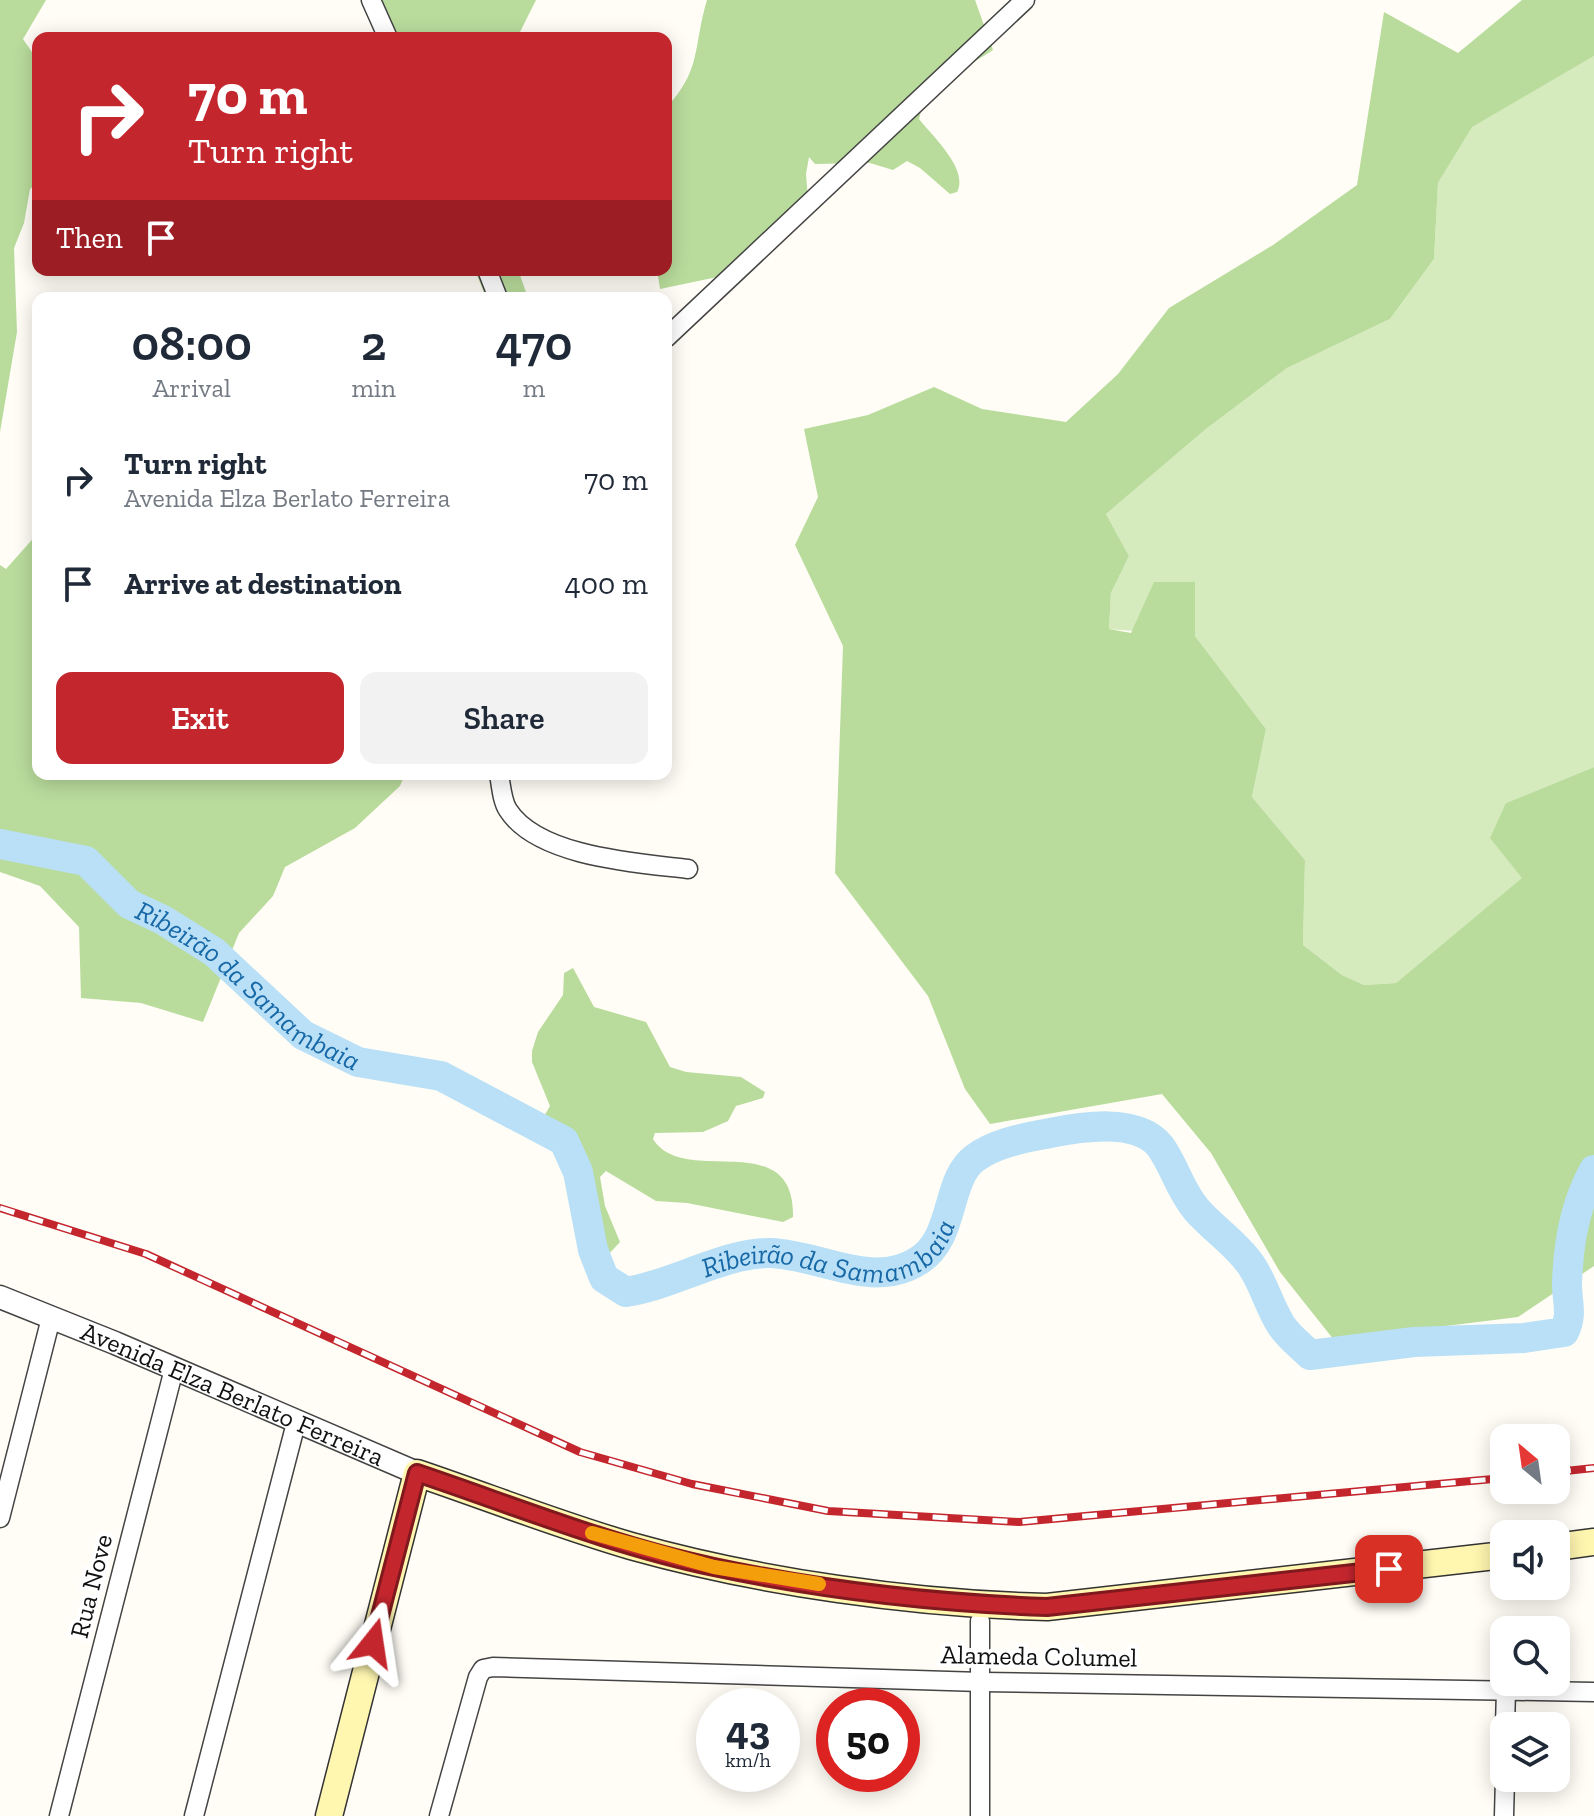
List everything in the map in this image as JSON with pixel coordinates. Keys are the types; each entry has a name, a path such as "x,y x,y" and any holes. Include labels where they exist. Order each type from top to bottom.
{"main road":[{"name":"Avenida Elza Berlato Ferreira","path":"417,1473 629,1545 714,1567 849,1589 1008,1606 1047,1607 1490,1557"},
{"path":"329,1816 417,1473"},
{"path":"1570,1545 1594,1542"}],"street":[{"path":"371,0 385,32"},
{"path":"672,332 1025,0"},
{"path":"500,780 506,809 527,830 575,850 688,869"},
{"name":"Avenida Elza Berlato Ferreira","path":"0,1297 417,1473"},
{"path":"0,1518 51,1318"},
{"name":"Rua Nove","path":"59,1816 174,1369"},
{"path":"194,1816 296,1423"},
{"path":"980,1621 980,1816"},
{"name":"Alameda Columel","path":"442,1812 478,1677 483,1669 493,1667 981,1682 1490,1690"},
{"name":"Alameda Columel","path":"1570,1691 1594,1692"},
{"path":"1504,1816 1505,1792"}],"green space":[{"path":"0,0 46,0 23,39 32,52 32,188 24,223 14,248 17,332 0,432"},
{"path":"366,0 536,0 520,32 378,32"},
{"path":"707,0 975,0 993,50 939,84 924,104 919,119 954,164 958,173 957,192 950,194 907,161 893,170 870,163 815,164 809,157 806,174 808,199 722,276 660,289 658,276 672,276 672,101 691,69"},
{"path":"1522,0 1594,0 1594,56 1472,127 1438,183 1434,259 1390,319 1287,368 1206,429 1106,514 1129,556 1111,593 1109,629 1131,633 1154,582 1195,582 1195,636 1266,729 1252,797 1305,860 1303,945 1342,975 1364,985 1396,983 1522,878 1490,838 1506,803 1594,767 1594,1266 1518,1317 1334,1340 1280,1272 1211,1153 1162,1094 990,1124 965,1089 928,996 835,873 843,646 795,545 818,497 804,429 868,415 934,387 982,409 1066,422 1118,374 1169,308 1273,245 1357,185 1384,12 1458,53"},
{"path":"1594,56 1594,767 1506,803 1523,878 1396,983 1364,985 1342,975 1303,945 1305,860 1252,797 1266,729 1195,636 1109,629 1111,593 1129,556 1106,514 1206,429 1287,368 1390,319 1434,259 1438,183 1472,126"},
{"path":"477,276 520,276 526,292 484,292"},
{"path":"32,540 32,780 402,780 400,786 355,828 285,867 273,896 239,933 203,1022 141,1003 81,998 79,927 40,886 0,872 0,565 6,569"},
{"path":"573,968 594,1007 646,1022 670,1067 686,1072 741,1077 765,1092 763,1098 736,1106 728,1121 703,1132 655,1133 653,1139 668,1153 688,1159 758,1165 776,1173 789,1189 793,1217 783,1222 687,1203 656,1201 606,1171 600,1177 605,1206 620,1242 607,1256 594,1243 574,1181 537,1128 550,1106 532,1062 532,1051 538,1032 563,995 564,973"}],"waterway":[{"name":"Ribeirão da Samambaia","path":"0,844 86,861 129,904 163,920 214,952 303,1035 358,1062 441,1076 564,1141 578,1172 593,1250 604,1278 626,1292 753,1254 790,1255 865,1272 901,1269 918,1261 939,1238 959,1180 975,1158 992,1148 1021,1139 1077,1128 1108,1126 1137,1131 1160,1146 1190,1202 1245,1257 1281,1325 1310,1355 1414,1342 1524,1338 1564,1332 1567,1326 1571,1240 1577,1211 1594,1170"}],"railway":[{"path":"0,1208 146,1254 580,1452 692,1484 828,1511 1019,1522 1490,1479"},
{"path":"1570,1471 1594,1468"}],"slow traffic":[{"path":"592,1533 714,1567 819,1584"}],"route":[{"path":"373,1643 417,1473 629,1545 714,1567 849,1589 1008,1606 1047,1607 1389,1569"}]}
